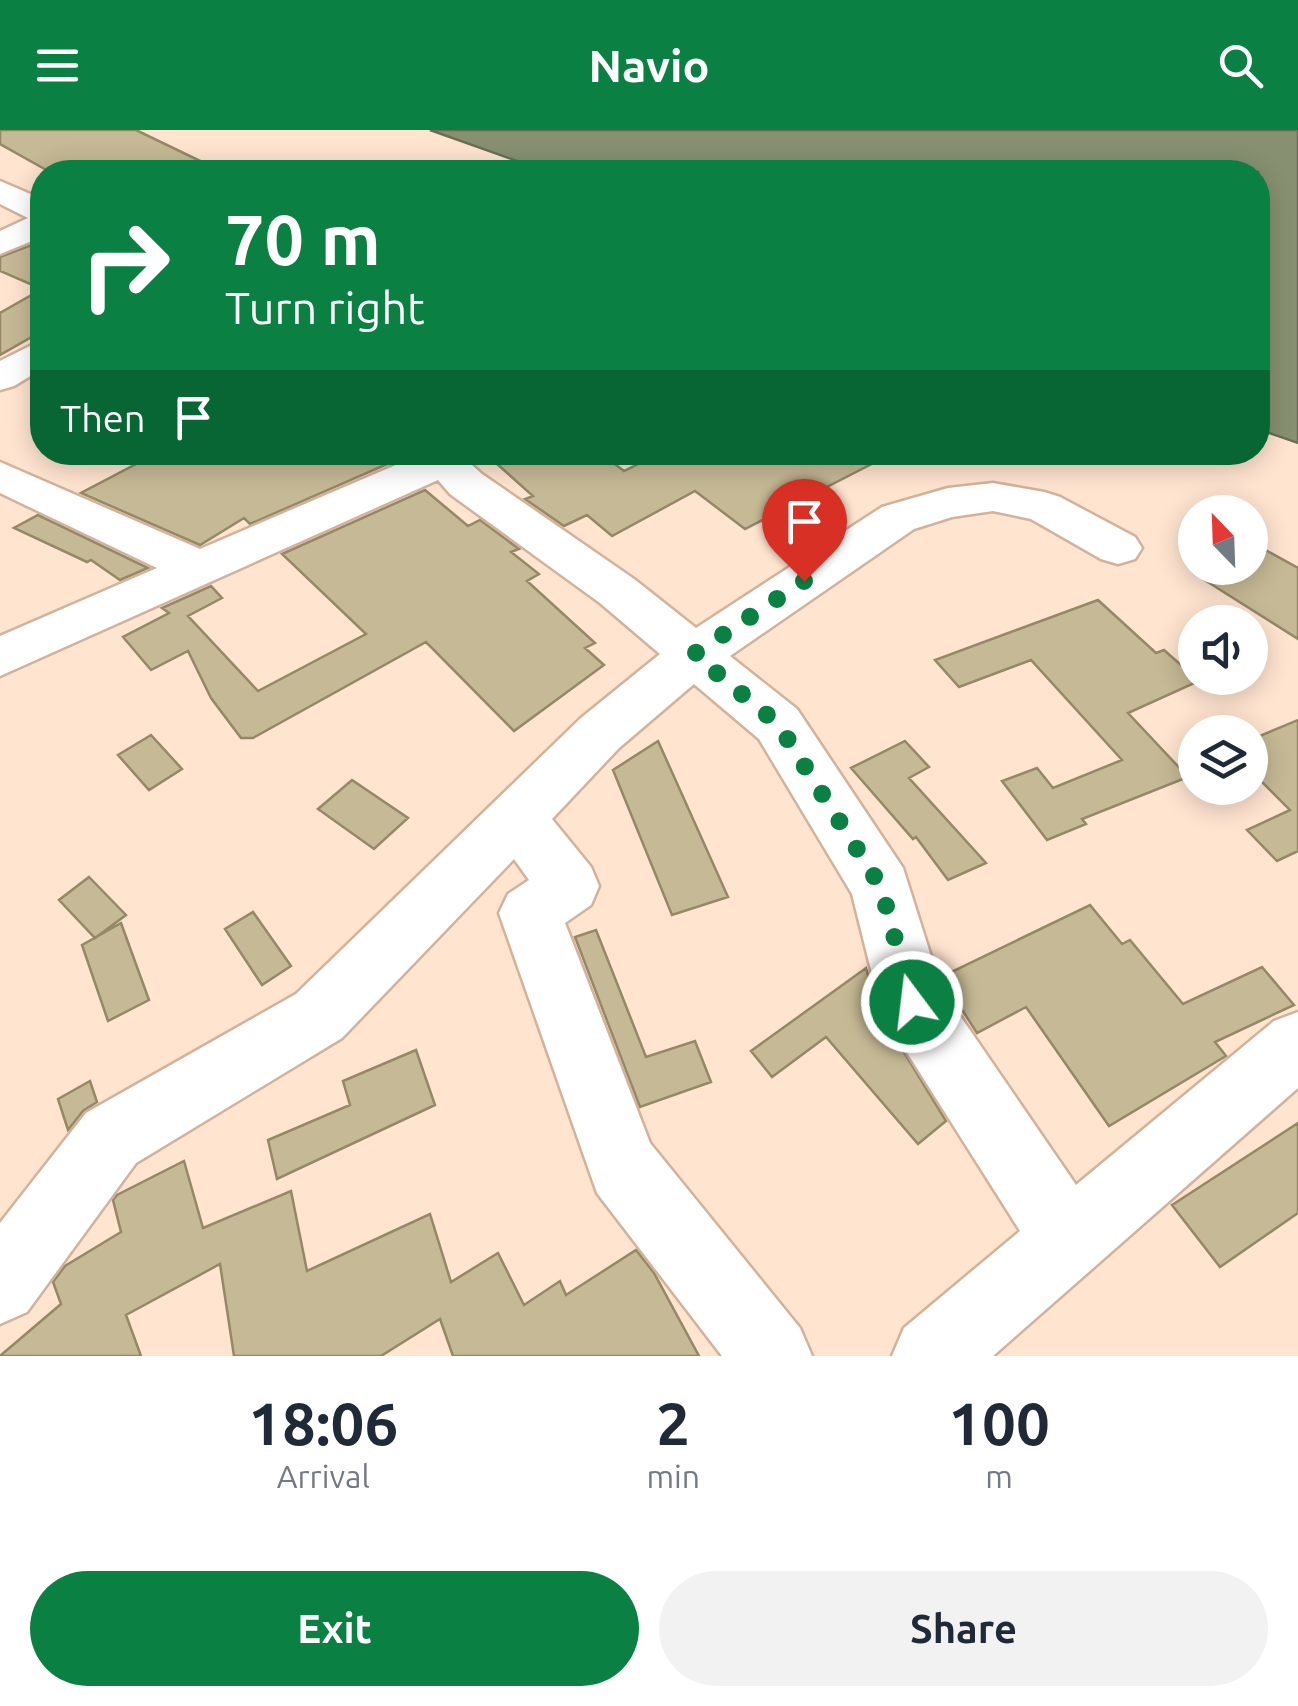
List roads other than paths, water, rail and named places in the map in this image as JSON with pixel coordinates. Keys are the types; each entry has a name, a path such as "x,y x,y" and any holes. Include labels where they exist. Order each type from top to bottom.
{"street":[{"path":"0,191 30,206"},
{"path":"0,244 30,230"},
{"path":"0,378 30,359"},
{"path":"0,657 439,465"},
{"path":"458,465 466,484 616,591 778,724 881,887 912,1002 1068,1238"},
{"path":"0,476 201,569"},
{"path":"0,1285 111,1138 319,1016 600,733 694,654 898,518 948,503 993,497 1044,507 1118,548"},
{"path":"517,818 569,886 530,913 623,1168 772,1356"},
{"path":"932,1356 1298,1044"}]}
